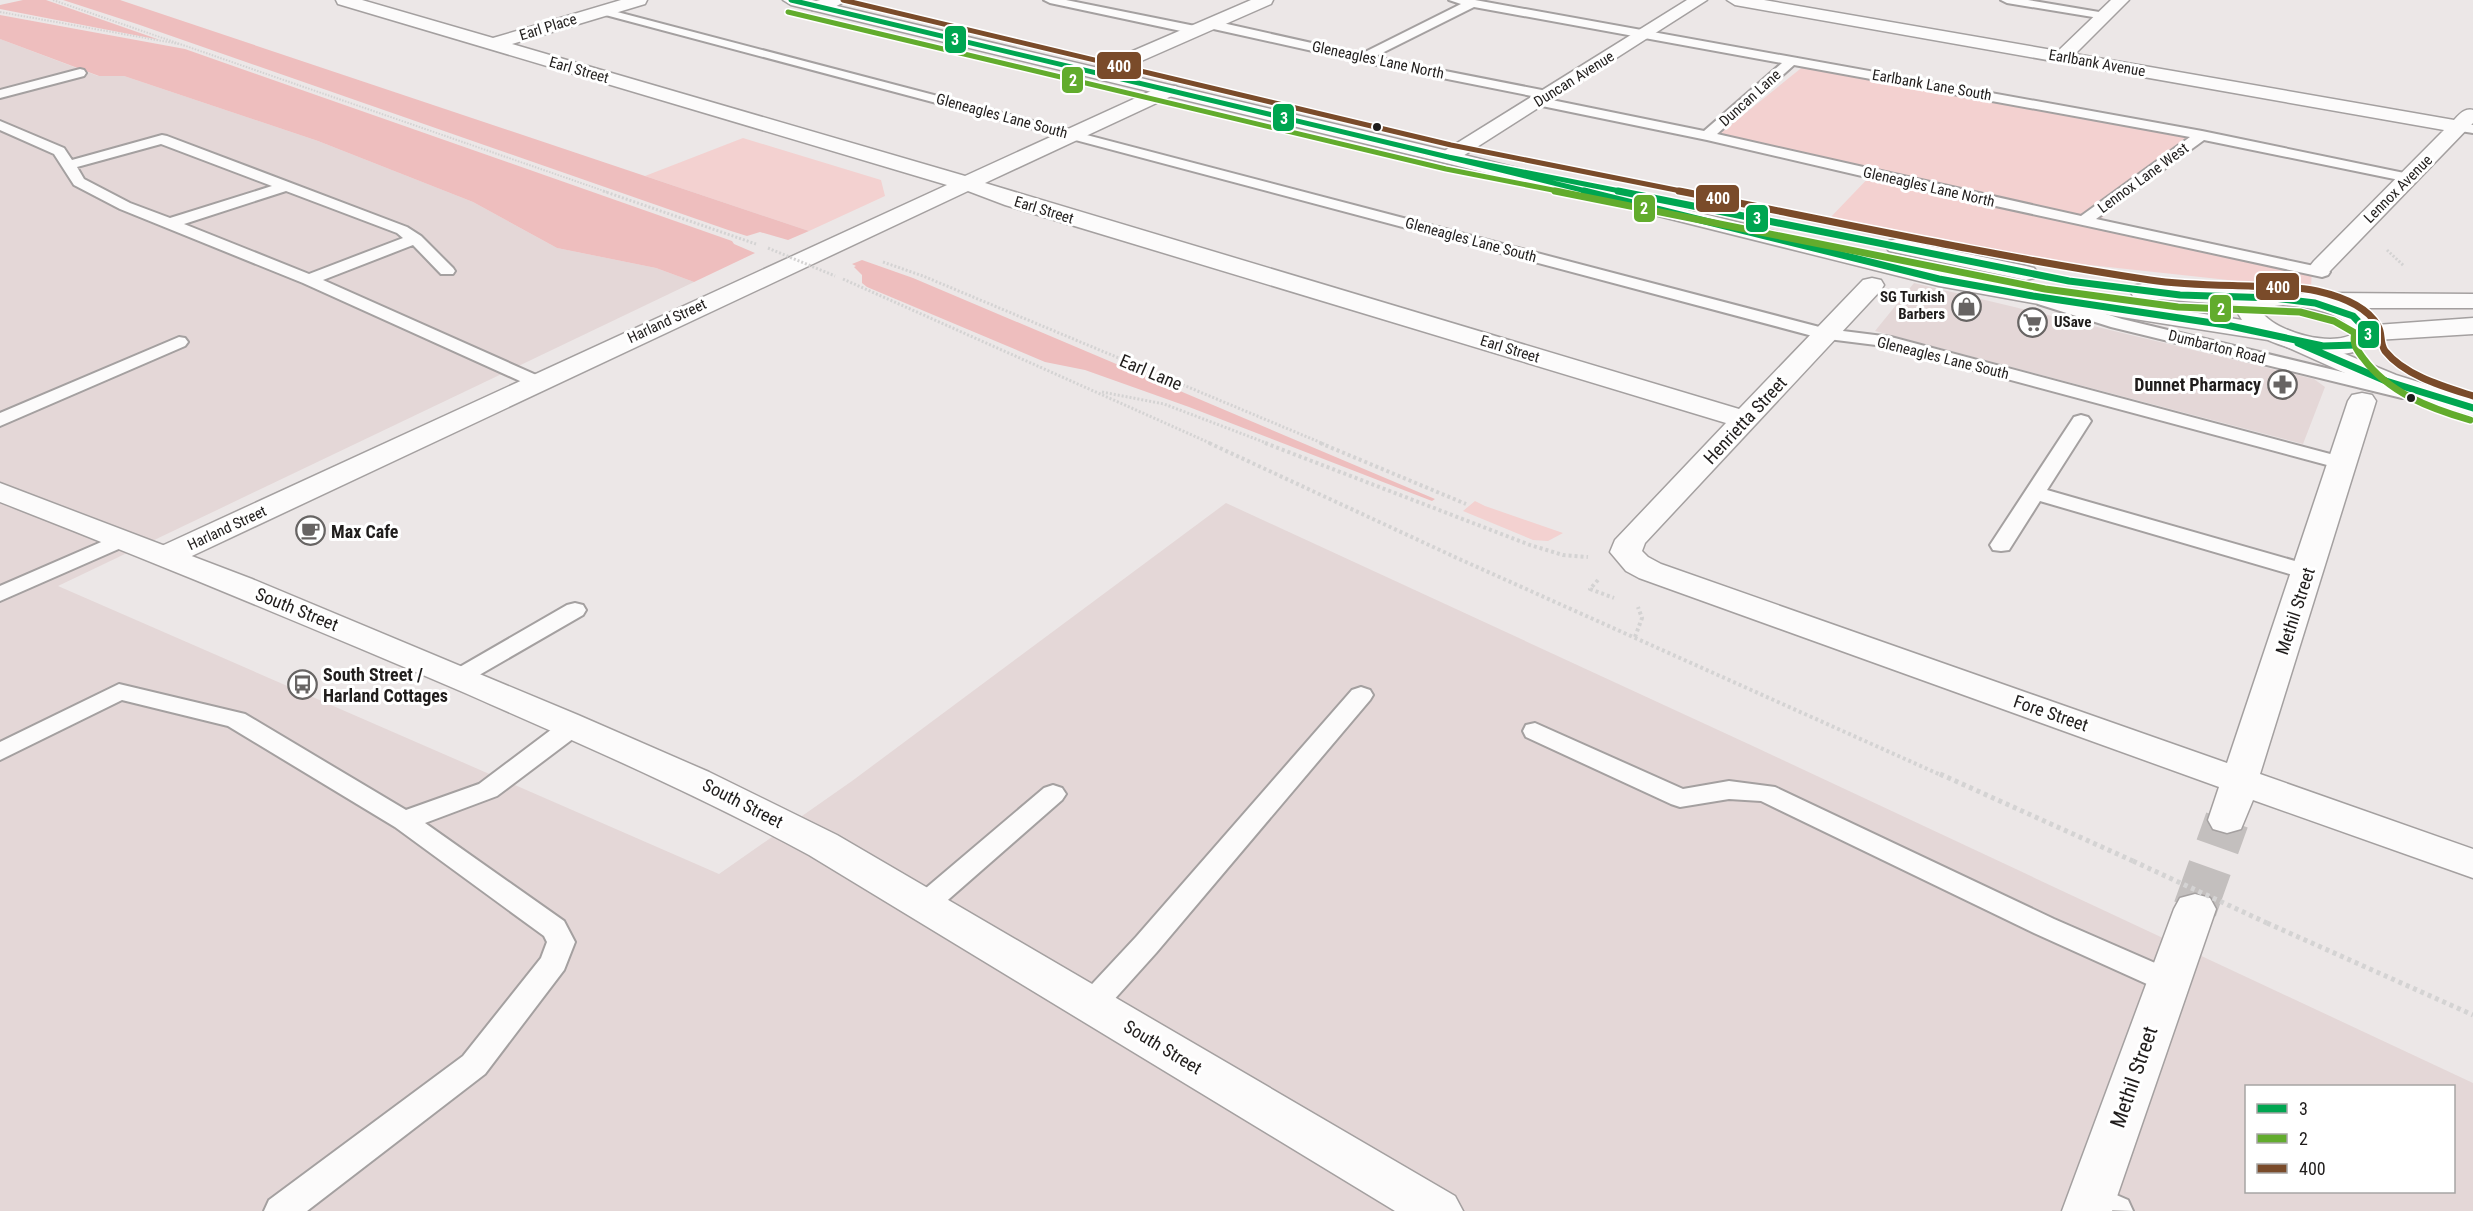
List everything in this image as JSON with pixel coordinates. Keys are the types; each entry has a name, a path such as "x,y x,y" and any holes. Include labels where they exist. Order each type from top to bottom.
{"street":[{"name":"Earl Street","path":"344,0 968,184 1012,200 1745,420"},
{"name":"Earl Place","path":"492,44 639,0"},
{"name":"Dumbarton Road","path":"791,0 1974,286 2280,336 2386,381 2473,409"},
{"path":"818,6 837,0"},
{"path":"1098,73 1265,0"},
{"name":"Duncan Avenue","path":"1448,157 1699,0"},
{"name":"Earlbank Avenue","path":"1735,0 2062,57 2468,123"},
{"path":"2062,57 2121,0"},
{"name":"Harland Street","path":"166,556 1169,90"},
{"name":"Lennox Avenue","path":"2322,269 2409,178 2468,123"},
{"name":"Dumbarton Road","path":"1448,157 2072,282 2158,293 2266,300 2473,301"},
{"name":"Henrietta Street","path":"1630,558 1626,552 1631,540 1872,285"},
{"path":"2266,300 2251,306 2248,310 2250,316 2262,328 2280,336 2323,346 2356,345 2367,336 2473,326"},
{"name":"Dumbarton Road","path":"2303,300 2342,311 2361,322 2372,352 2389,369 2437,398"},
{"name":"Methil Street","path":"2227,820 2362,401"},
{"name":"South Street","path":"0,492 166,556 459,677 714,788 823,845 1438,1211"},
{"name":"Fore Street","path":"1630,558 1650,571 2473,864"},
{"name":"Methil Street","path":"2098,1207 2168,981 2195,909"}],"lane":[{"name":"Gleneagles Lane North","path":"1055,0 1362,58 2083,221 2322,269"},
{"name":"Earlbank Lane South","path":"1455,0 2202,135 2409,178"},
{"path":"2007,0 2104,16"},
{"path":"1362,58 1473,3"},
{"name":"Gleneagles Lane South","path":"602,11 1826,334 1885,341 2342,463"},
{"name":"Duncan Lane","path":"1707,136 1792,60"},
{"path":"0,94 80,73"},
{"path":"0,125 59,151 79,182 125,206 309,280 537,382"},
{"name":"Lennox Lane West","path":"2083,221 2202,135"},
{"path":"68,165 162,139 402,230 415,239 447,271"},
{"path":"168,224 287,186"},
{"path":"309,280 415,239"},
{"name":"Dumbarton Road","path":"2033,296 2117,323 2473,409"},
{"path":"0,420 179,342"},
{"path":"2001,545 2081,421"},
{"path":"2035,493 2308,572"},
{"path":"0,594 122,539"},
{"path":"459,677 575,610"},
{"path":"0,752 119,692 236,720 404,821 554,929 561,942 554,963 474,1065 281,1211"},
{"path":"1091,1005 1154,937 1361,695"},
{"path":"404,821 488,790 573,726"},
{"path":"1536,731 1680,798 1728,790 1766,793 2044,926 2168,981"},
{"path":"923,906 1053,794"}],"path":[{"path":"53,0 758,245"},
{"path":"0,12 191,47"},
{"path":"2356,232 2373,237 2407,268"},
{"name":"Earl Lane","path":"834,245 923,276 1466,504"},
{"path":"768,248 1097,391 1457,558 2473,1016"},
{"path":"1097,391 1164,404 1546,550 1578,557 1630,558"},
{"path":"1634,605 1642,614 1642,624 1635,637"}],"shaded area":[{"path":"23,0 46,0 160,40 0,9 0,5"},
{"path":"63,0 120,0 809,231 788,240 760,232 747,236"},
{"path":"0,15 185,49 732,241 755,253 694,282 656,268 557,248 473,202 318,141 124,76 99,76 0,39"},
{"path":"0,39 98,76 124,76 318,141 473,202 557,248 656,268 694,282 58,586 719,874 852,781 1226,503 1755,747 2473,1083 2473,1211 0,1211"},
{"path":"1805,65 2205,139 2099,220 2312,267 2311,289 1987,254 1827,221 1875,171 1716,137"},
{"path":"743,138 881,180 885,196 809,231 645,176"},
{"path":"862,260 913,278 1435,499 1432,501 1189,407 1085,370 1045,362 867,287 862,283 862,275 852,264"},
{"path":"1914,283 2314,379 2325,387 2303,444 1875,331"},
{"path":"1475,501 1563,533 1548,541 1533,540 1463,511"}],"tunnel":[{"path":"2195,909 2227,820"}],"transit line":[{"name":"3","path":"791,0 1448,157"},
{"name":"400","path":"843,0 1451,145 2027,261 2159,281 2203,285 2289,287 2318,291 2359,306 2373,318 2380,328 2380,341 2385,351 2394,360 2420,376 2473,396"},
{"name":"2","path":"788,12 1446,169 2045,289 2178,307 2300,312 2334,321 2355,333 2355,347 2370,367 2382,379 2409,397 2470,420"},
{"name":"3","path":"1448,157 2069,281 2180,295 2274,298 2315,303 2353,316 2369,333 2365,340 2356,345 2323,346 2226,325 2033,296 1939,279 1448,157"},
{"name":"3","path":"2298,343 2386,381 2473,408"}],"place":[{"name":"SG Turkish Barbers","path":"1966,306"},
{"name":"USave","path":"2033,322"},
{"name":"Dunnet Pharmacy","path":"2282,384"},
{"name":"Max Cafe","path":"310,531"},
{"name":"South Street / Harland Cottages","path":"302,684"}]}
